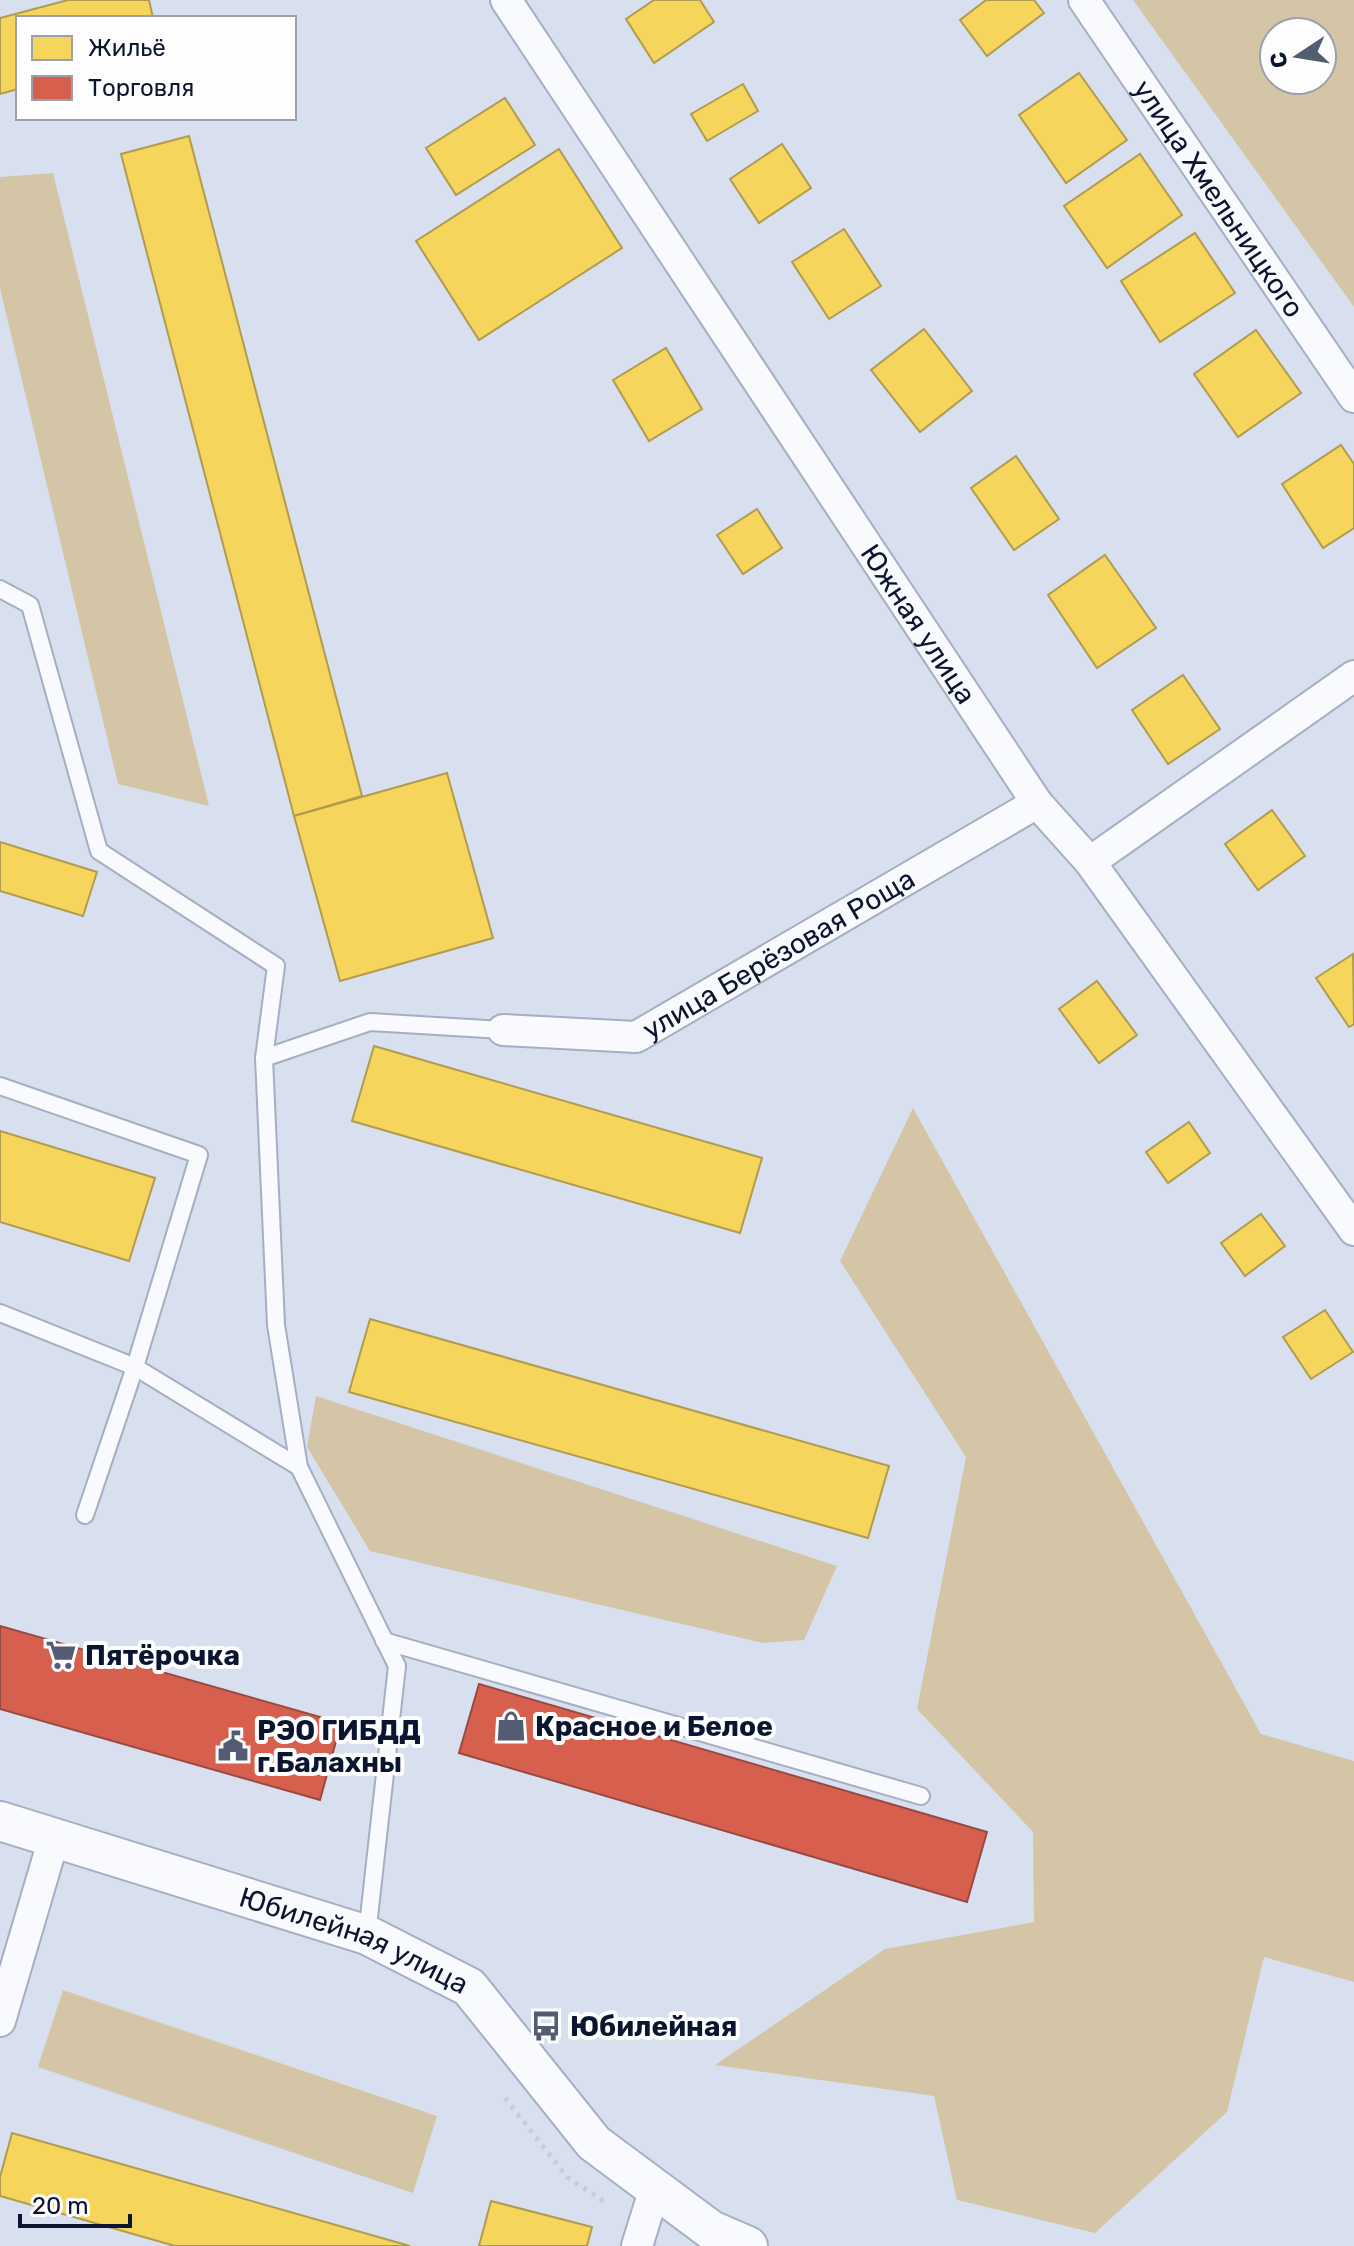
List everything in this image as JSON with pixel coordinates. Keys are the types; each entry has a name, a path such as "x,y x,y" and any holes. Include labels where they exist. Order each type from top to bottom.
{"street":[{"name":"Южная улица","path":"506,0 1037,803 1090,862 1354,1230"},
{"name":"улица Хмельницкого","path":"1084,0 1354,397"},
{"path":"1090,862 1354,676"},
{"name":"улица Берёзовая Роща","path":"503,1030 636,1037 1037,803"},
{"name":"Юбилейная улица","path":"0,1821 367,1935 469,1987 594,2143 711,2230 748,2246"},
{"path":"0,2021 54,1838"},
{"path":"637,2246 655,2188"}],"lane":[{"path":"0,589 30,605 99,851 276,966 264,1058 276,1325 299,1467 397,1666 367,1935"},
{"path":"264,1058 370,1022 503,1030"},
{"path":"0,1086 199,1155 135,1367 85,1515"},
{"path":"0,1313 135,1367 299,1467"},
{"path":"384,1641 921,1796"}],"shaded area":[{"path":"1133,0 1354,0 1354,307"},
{"path":"53,173 209,806 118,784 0,288 0,177"},
{"path":"913,1108 1261,1734 1354,1761 1354,1982 1264,1957 1227,2112 1095,2233 957,2200 934,2096 715,2065 885,1949 1034,1922 1033,1832 917,1709 966,1457 840,1261"},
{"path":"316,1396 837,1566 804,1640 763,1643 370,1551 307,1447"},
{"path":"63,1990 437,2116 413,2193 38,2067"}],"building: Жильё":[{"path":"68,0 149,0 153,16 16,16 16,90 0,94 0,18"},
{"path":"654,0 700,0 714,22 654,63 626,19"},
{"path":"986,0 1034,0 1044,13 987,56 960,20"},
{"path":"1079,73 1127,140 1066,183 1019,115"},
{"path":"743,84 758,111 707,141 691,114"},
{"path":"505,98 535,145 456,195 426,148"},
{"path":"189,136 362,796 294,816 121,154"},
{"path":"782,144 811,188 759,223 730,179"},
{"path":"559,149 622,248 479,340 416,241"},
{"path":"1140,154 1182,215 1107,268 1064,206"},
{"path":"844,229 881,286 829,319 792,262"},
{"path":"1195,233 1235,293 1160,342 1121,281"},
{"path":"924,329 972,391 920,432 871,370"},
{"path":"1256,330 1301,393 1238,437 1194,374"},
{"path":"666,348 702,409 649,441 613,380"},
{"path":"1341,445 1354,464 1354,528 1323,548 1282,484"},
{"path":"1016,456 1059,519 1014,550 971,488"},
{"path":"757,509 782,548 743,574 717,535"},
{"path":"1105,555 1156,628 1097,668 1048,595"},
{"path":"1183,675 1220,729 1168,764 1132,710"},
{"path":"447,773 493,938 340,981 294,816"},
{"path":"1272,810 1305,856 1258,890 1225,844"},
{"path":"0,842 97,872 83,916 0,891"},
{"path":"1353,954 1354,1024 1349,1027 1316,978"},
{"path":"1097,981 1137,1035 1099,1063 1059,1009"},
{"path":"374,1046 762,1158 740,1233 352,1121"},
{"path":"1189,1122 1210,1153 1168,1183 1146,1152"},
{"path":"0,1131 155,1178 129,1261 0,1222"},
{"path":"1261,1214 1285,1246 1245,1276 1221,1243"},
{"path":"1325,1310 1353,1352 1311,1379 1283,1337"},
{"path":"370,1319 889,1466 868,1538 349,1392"},
{"path":"12,2133 410,2246 175,2246 0,2196 0,2177"},
{"path":"491,2201 592,2227 587,2246 479,2246"}],"building: Торговля":[{"path":"0,1626 341,1723 320,1800 0,1709"},
{"path":"479,1684 987,1832 967,1902 459,1753"}],"place":[{"name":"Пятёрочка","path":"61,1655"},
{"name":"Красное и Белое","path":"511,1726"},
{"name":"РЭО ГИБДД г.Балахны","path":"233,1746"},
{"name":"Юбилейная","path":"546,2026"}]}
